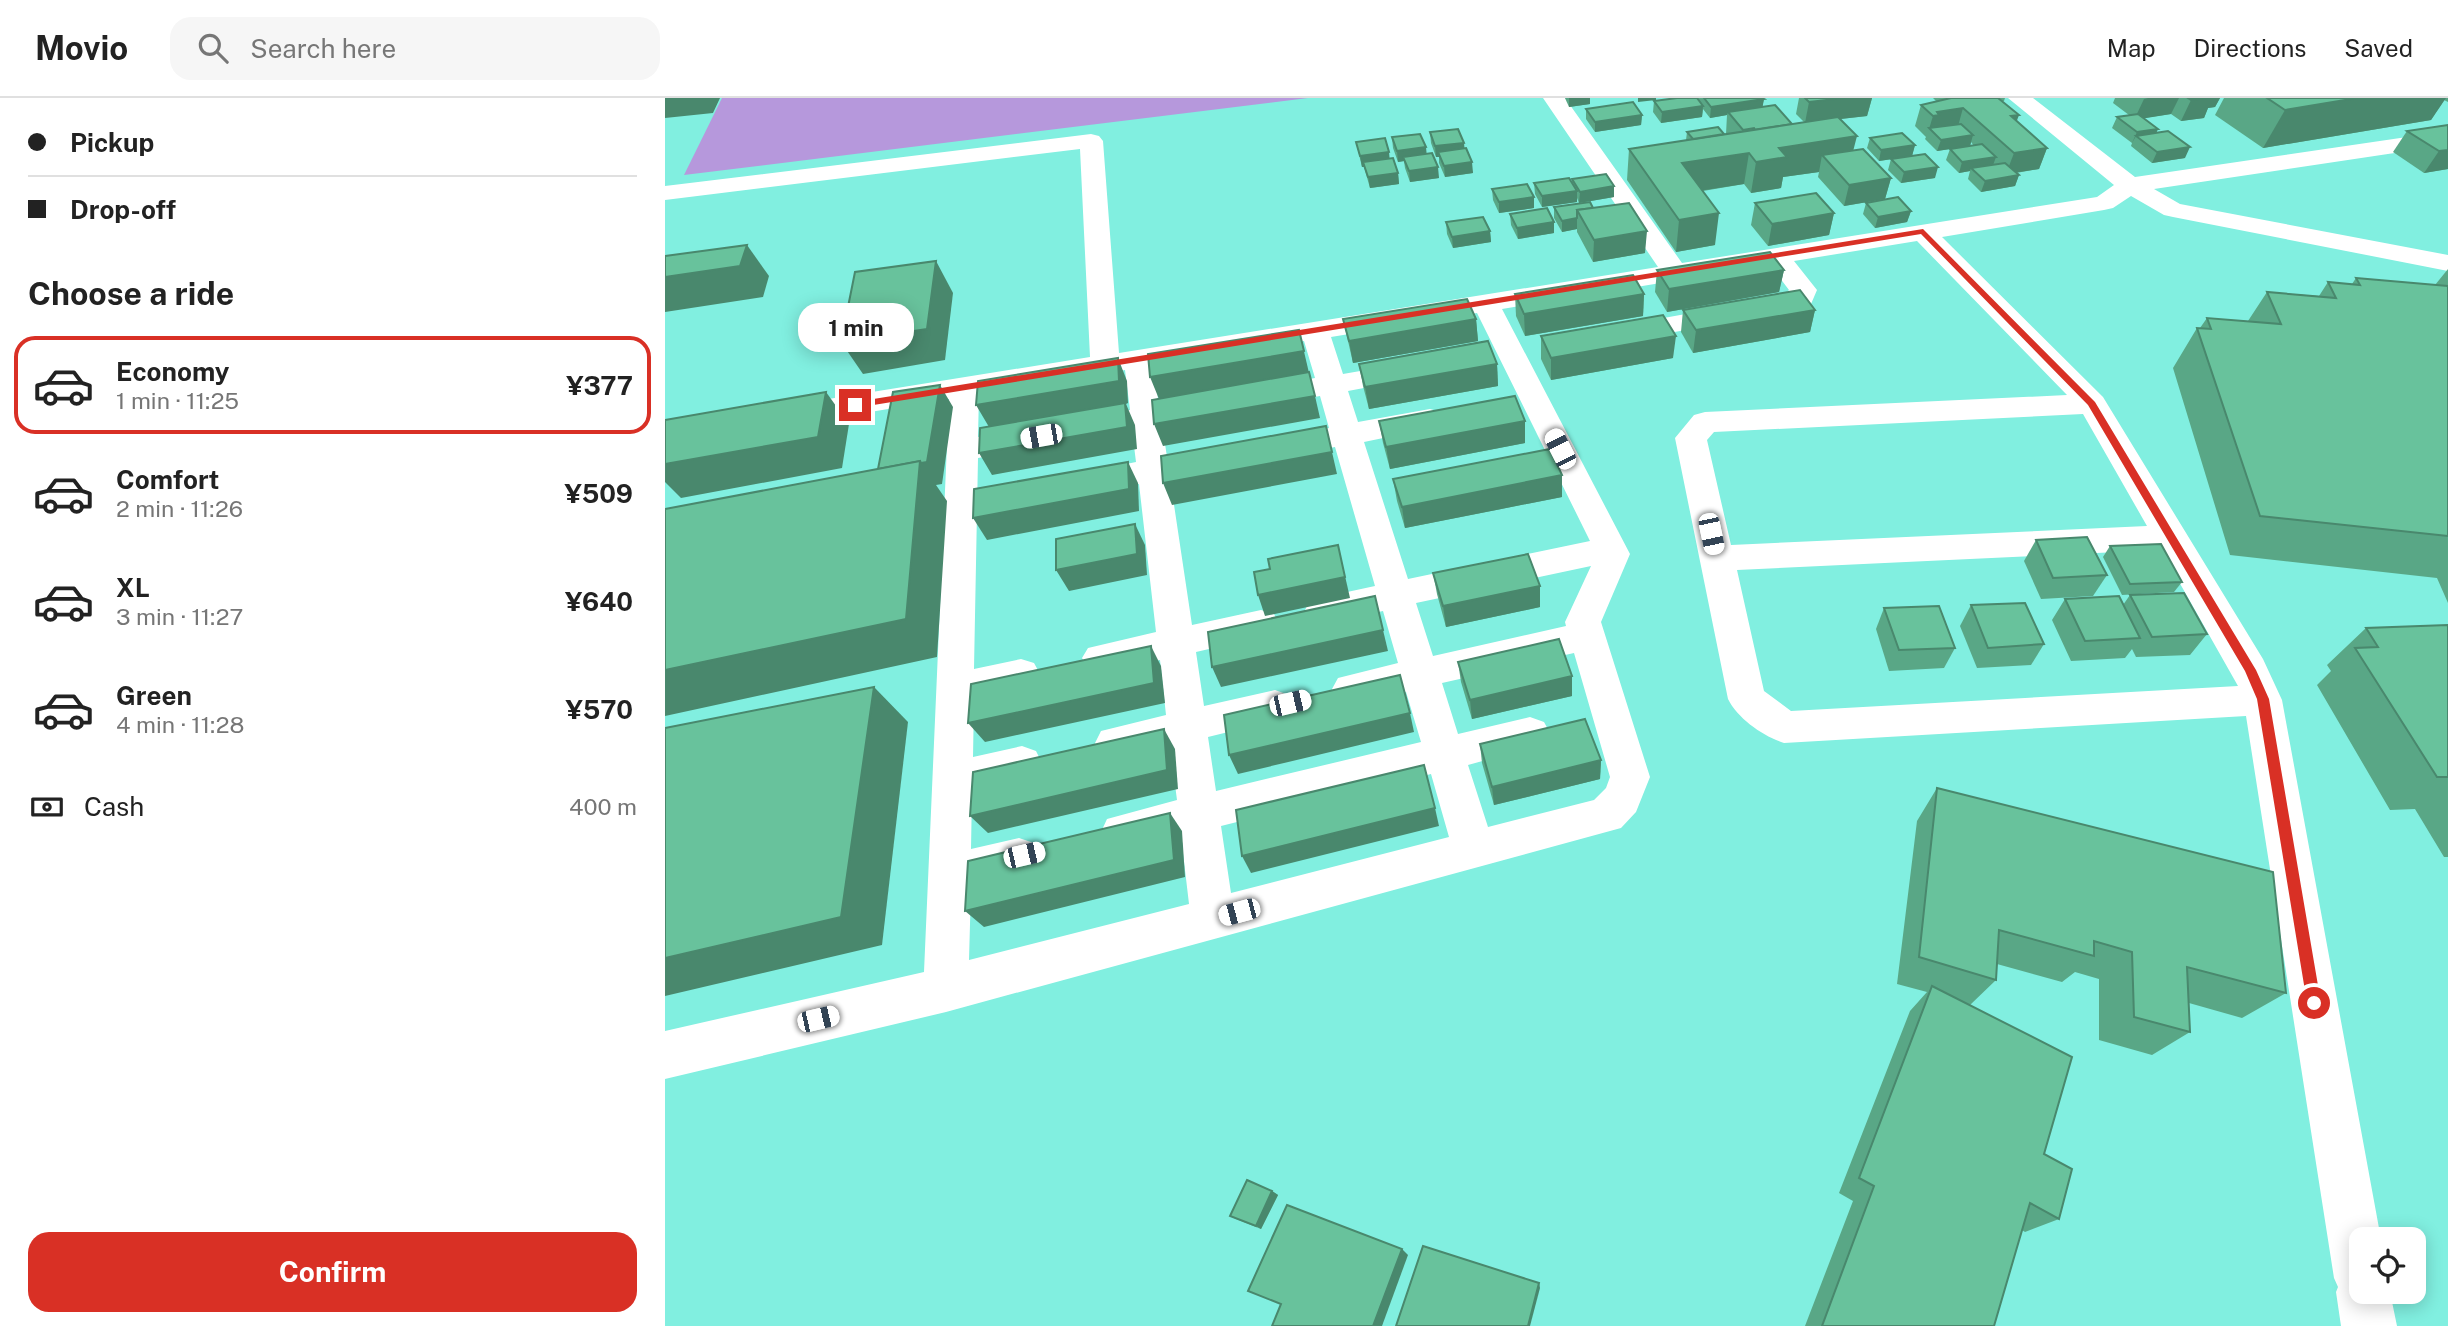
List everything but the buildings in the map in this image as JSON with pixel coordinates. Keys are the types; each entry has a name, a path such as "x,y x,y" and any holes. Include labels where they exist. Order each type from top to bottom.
{"street":[{"path":"1554,98 1675,272"},
{"path":"2019,98 2130,185 2173,210 2448,263"},
{"path":"760,419 2103,203 2130,185 2448,138"},
{"path":"665,193 1091,141 1121,362 1146,418 1213,919"},
{"path":"1923,232 2092,404 2250,670 2263,699 2352,1227"},
{"path":"1591,339 1792,303 1801,298 1803,290 1777,256"},
{"path":"665,1055 946,989 1606,815 1622,799 1630,776 1581,721 1587,635 1583,622 1613,554 1521,402 1511,353 1486,304"},
{"path":"1315,331 1474,850"},
{"path":"962,450 1434,367"},
{"path":"946,989 955,688 974,504 962,450 964,388"},
{"path":"2092,404 1705,422 1691,438 1747,699 1784,727 2263,699"},
{"path":"1057,488 1454,415"},
{"path":"1717,558 2171,537"},
{"path":"955,688 1611,549"},
{"path":"953,779 1587,635"},
{"path":"950,873 1581,721"},
{"path":"2365,1304 2369,1326"}],"shaded area":[{"path":"722,98 1308,98 684,175"}],"route":[{"path":"855,405 1923,232 2092,404 2250,670 2263,699 2314,1003"}]}
